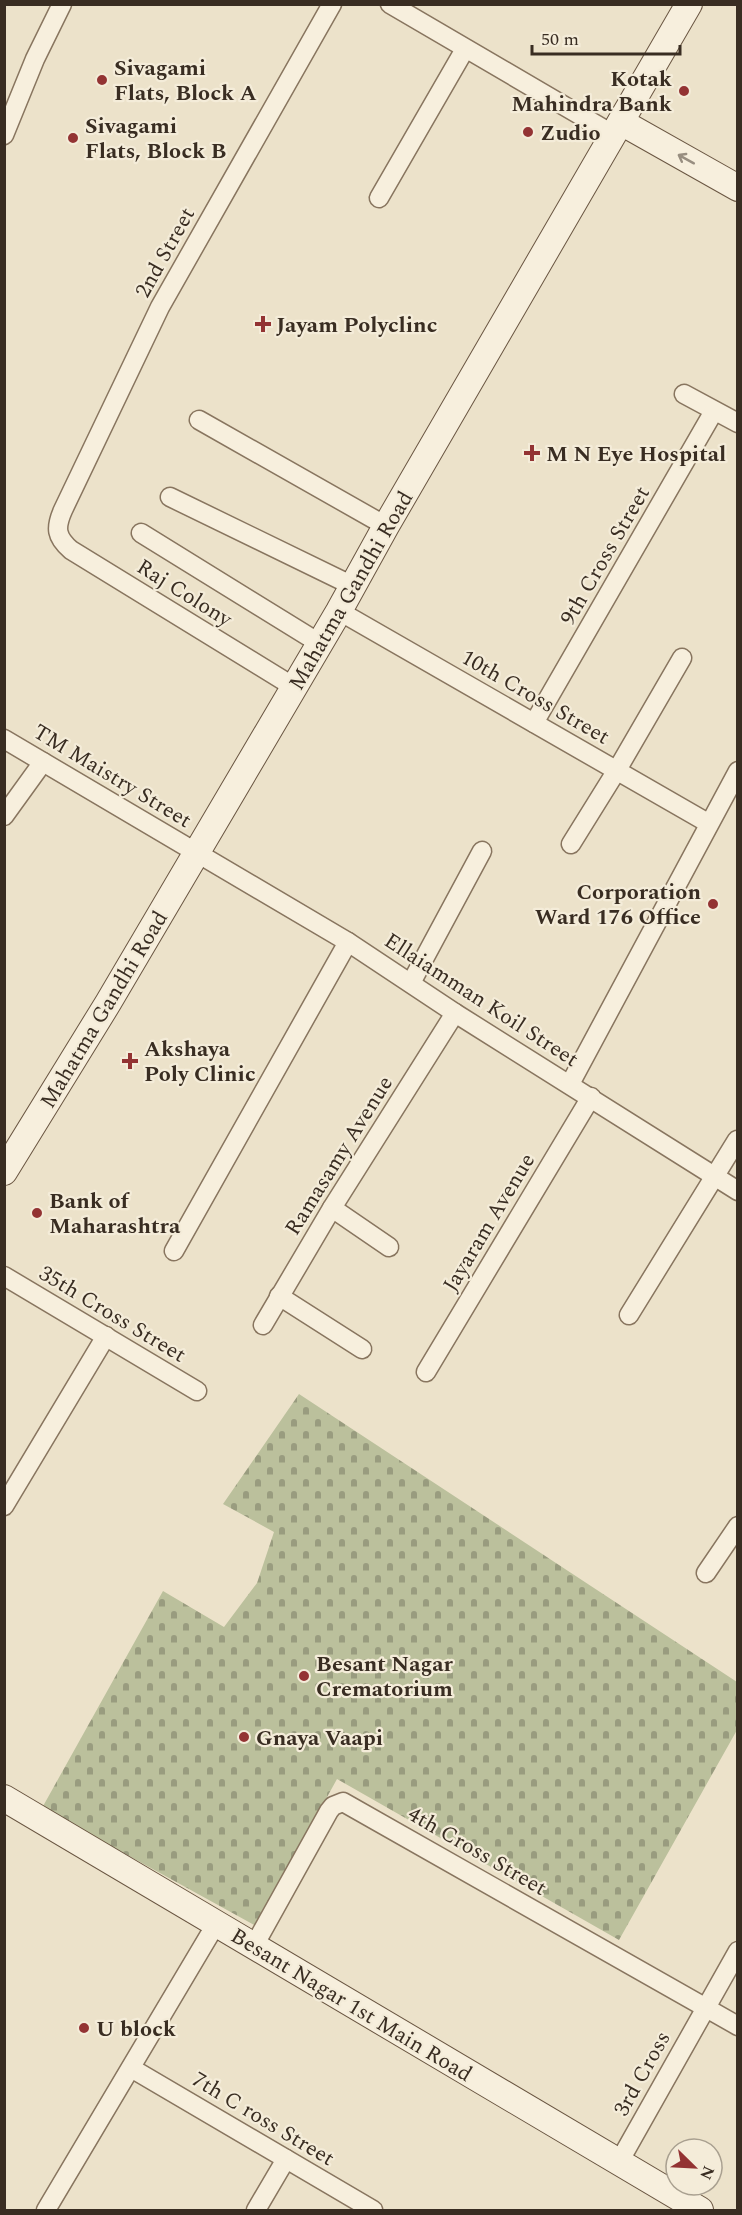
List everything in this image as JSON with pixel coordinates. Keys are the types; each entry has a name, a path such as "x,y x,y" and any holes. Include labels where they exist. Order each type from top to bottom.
{"main road":[{"name":"Mahatma Gandhi Road","path":"4,1172 108,1004 339,611 689,4"},
{"path":"617,128 738,188"},
{"name":"Besant Nagar 1st Main Road","path":"4,1798 700,2211"}],"street":[{"path":"4,135 35,59 62,4"},
{"name":"2nd Street","path":"57,532 58,521 63,510 160,307 332,4"},
{"path":"390,4 465,49 617,128"},
{"path":"379,198 465,49"},
{"path":"684,394 738,423"},
{"name":"9th Cross Street","path":"534,723 714,411"},
{"path":"199,420 386,526"},
{"path":"170,497 353,586"},
{"name":"Raj Colony","path":"57,532 61,541 71,550 294,687"},
{"path":"141,533 319,643"},
{"name":"10th Cross Street","path":"339,611 708,823"},
{"path":"572,844 682,658"},
{"name":"TM Maistry Street","path":"4,739 197,853"},
{"path":"4,816 43,762"},
{"path":"570,1084 708,823 738,771"},
{"path":"411,983 482,851"},
{"name":"Ellaiamman Koil Street","path":"197,853 348,942 455,1013 738,1191"},
{"path":"174,1251 348,942"},
{"name":"Ramasamy Avenue","path":"263,1325 332,1208 455,1013"},
{"name":"Jayaram Avenue","path":"426,1372 591,1097"},
{"path":"629,1315 737,1140"},
{"path":"332,1208 389,1247"},
{"name":"35th Cross Street","path":"4,1276 197,1391"},
{"path":"279,1296 362,1349"},
{"path":"4,1506 106,1336"},
{"path":"706,1573 738,1526"},
{"name":"4th Cross Street","path":"254,1946 329,1811 333,1806 343,1802 738,2026"},
{"path":"46,2211 216,1924"},
{"name":"3rd Cross","path":"619,2162 738,1951"},
{"name":"7th C ross Street","path":"131,2068 373,2211"},
{"path":"256,2211 286,2159"}],"green space":[{"path":"299,1394 737,1682 737,1730 619,1940 337,1779 256,1926 42,1808 163,1591 224,1627 257,1583 274,1532 223,1504"}],"place":[{"name":"Sivagami Flats, Block A","path":"102,80"},
{"name":"Kotak Mahindra Bank","path":"684,91"},
{"name":"Zudio","path":"528,132"},
{"name":"Sivagami Flats, Block B","path":"73,138"},
{"name":"Jayam Polyclinc","path":"263,324"},
{"name":"M N Eye Hospital","path":"532,453"},
{"name":"Corporation Ward 176 Office","path":"713,904"},
{"name":"Akshaya Poly Clinic","path":"130,1061"},
{"name":"Bank of Maharashtra","path":"37,1213"},
{"name":"Besant Nagar Crematorium","path":"304,1676"},
{"name":"Gnaya Vaapi","path":"244,1737"},
{"name":"U block","path":"84,2028"}]}
